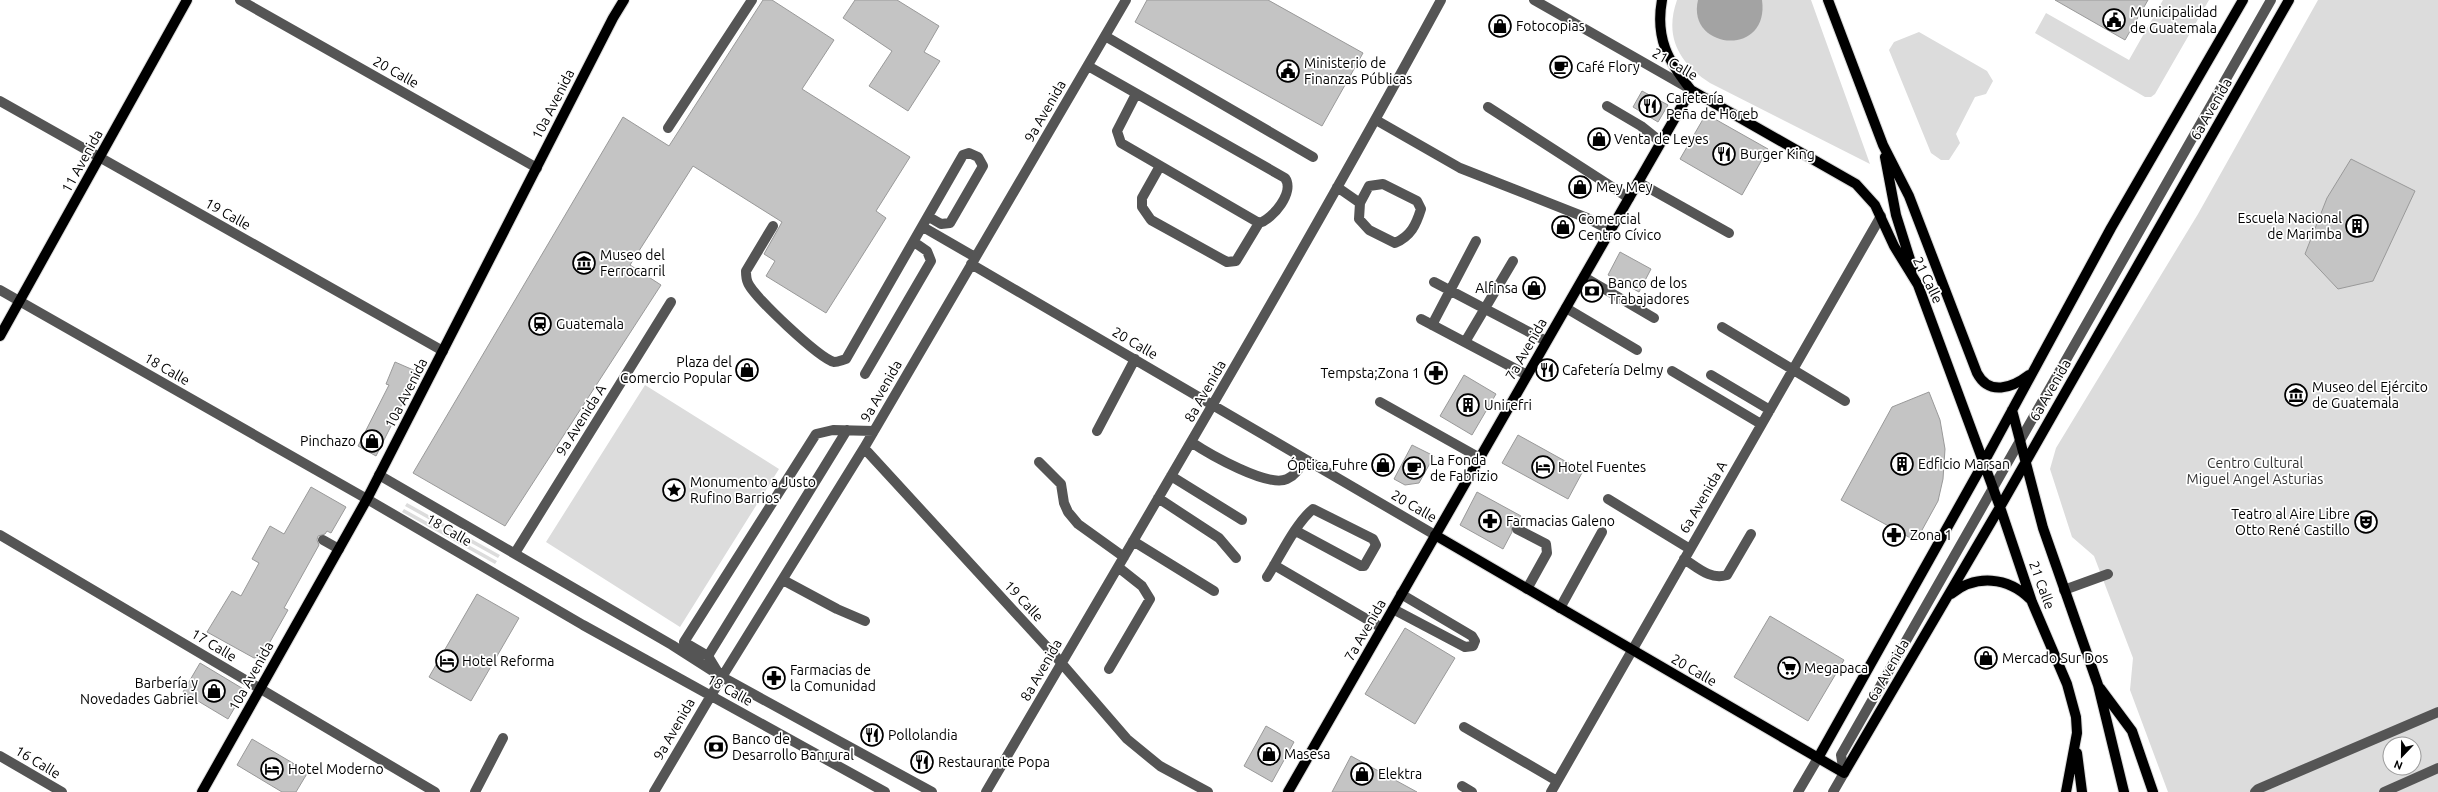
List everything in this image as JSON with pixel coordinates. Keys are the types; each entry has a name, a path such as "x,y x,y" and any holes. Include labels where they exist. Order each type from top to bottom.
{"main road":[{"name":"11 Avenida","path":"0,336 187,0"},
{"path":"613,18 618,0"},
{"name":"10a Avenida","path":"202,792 367,499 613,18 624,0"},
{"path":"1662,0 1660,19 1666,53 1674,68 1691,90"},
{"name":"21 Calle","path":"1828,0 1883,145 1909,196 1925,242 1981,381 1992,387 2007,388 2016,384 2032,373"},
{"name":"6a Avenida","path":"1818,758 1984,462 2111,228 2243,0"},
{"name":"6a Avenida","path":"1844,773 2000,507 2289,0"},
{"name":"7a Avenida","path":"1288,792 1691,90"},
{"name":"21 Calle","path":"1691,90 1856,184 1875,205 1894,246 1918,285 1984,462 2032,602 2072,701 2076,717 2076,747"},
{"path":"1883,145 1896,215 1918,285"},
{"name":"21 Calle","path":"2012,410 2043,528 2098,685 2124,792"},
{"name":"20 Calle","path":"1436,535 1844,773"},
{"path":"1947,597 1960,586 1985,579 2010,585 2022,592 2032,602"},
{"path":"2098,685 2132,731 2153,792"},
{"path":"2066,792 2076,747"},
{"path":"2076,747 2082,792"}],"street":[{"name":"20 Calle","path":"240,0 537,168"},
{"path":"668,128 752,0"},
{"name":"9a Avenida","path":"654,792 710,695 864,448 1126,0"},
{"name":"8a Avenida","path":"986,792 1213,405 1376,120 1441,0"},
{"name":"21 Calle","path":"1534,0 1691,90"},
{"path":"1844,773 1842,755 2271,0"},
{"path":"1105,36 1313,158"},
{"path":"1088,66 1285,178 1289,184 1289,189 1274,215 1268,221 1259,224 1236,261 1227,262 1151,220 1142,208 1142,198 1160,166"},
{"path":"1136,94 1117,130 1121,143 1259,224"},
{"name":"19 Calle","path":"0,101 443,351"},
{"path":"1607,106 1641,126 1661,142"},
{"path":"1488,107 1629,198"},
{"path":"1376,120 1460,168 1587,218 1610,230"},
{"path":"774,226 746,271 748,284 776,316 811,346 833,362 846,359 963,155 969,153 978,157 983,166 950,223 941,224 928,217"},
{"path":"1638,182 1729,233"},
{"path":"1383,184 1417,201 1421,209 1416,226 1405,239 1395,244 1369,230 1359,219 1360,203 1369,186 1383,184"},
{"path":"1337,187 1360,203"},
{"name":"6a Avenida A","path":"1551,792 1881,216"},
{"name":"20 Calle","path":"923,227 973,260 1136,359 1436,535"},
{"path":"1432,325 1476,241"},
{"path":"865,374 931,261 927,251 914,242"},
{"path":"1465,342 1513,261"},
{"path":"1584,277 1654,318"},
{"path":"1434,282 1546,342"},
{"name":"18 Calle","path":"0,290 367,499 583,625 885,792"},
{"name":"9a Avenida A","path":"515,554 671,302"},
{"path":"1566,308 1637,350"},
{"path":"1421,319 1527,375"},
{"path":"1722,327 1845,401"},
{"path":"1097,431 1136,359"},
{"path":"1672,371 1761,424"},
{"path":"1711,375 1770,410"},
{"path":"1380,402 1480,458"},
{"path":"722,677 708,656 684,642 816,434 833,430 874,431"},
{"path":"708,656 847,430"},
{"path":"1191,442 1258,476 1276,482 1295,474 1305,459"},
{"name":"19 Calle","path":"864,448 1061,664 1127,739 1160,766 1208,792"},
{"path":"1039,462 1061,484 1064,503 1068,512 1078,524 1124,557"},
{"name":"18 Calle","path":"379,475 672,645 722,677 932,792"},
{"path":"1171,476 1242,520"},
{"path":"1158,498 1220,538 1236,558"},
{"path":"1608,498 1690,549"},
{"path":"1267,577 1296,531 1312,509 1373,539 1376,545 1368,563 1361,566 1296,531"},
{"path":"1517,529 1546,544 1547,553 1527,588"},
{"path":"1560,608 1602,532"},
{"path":"1684,559 1712,577 1718,578 1727,575 1751,534"},
{"name":"17 Calle","path":"0,535 435,792"},
{"path":"323,540 339,549"},
{"path":"1133,541 1214,591"},
{"path":"1274,566 1382,628"},
{"path":"1109,669 1150,599 1142,586 1118,567"},
{"path":"2064,590 2108,574"},
{"path":"783,580 837,609 865,621"},
{"path":"1393,609 1465,647 1473,646 1475,642 1472,636 1401,594"},
{"path":"2255,792 2258,789 2438,712"},
{"path":"1464,727 1557,781"},
{"path":"475,792 503,738"},
{"name":"16 Calle","path":"0,756 62,792"},
{"name":"6a Avenida","path":"1798,792 1818,758"},
{"path":"2384,792 2438,768"},
{"name":"6a Avenida","path":"1833,792 1844,773"},
{"path":"1462,786 1472,792"}],"green space":[{"path":"1677,0 1811,0 1870,164 1710,83 1699,75 1690,67 1677,48 1672,26 1673,13"},
{"path":"2163,0 2209,0 2155,94 2151,97 2145,97 2035,33 2046,13 2129,60"},
{"name":"Centro Cultural Miguel Angel Asturias","path":"2318,0 2438,0 2438,792 2168,792 2130,690 2133,658 2094,556 2072,537 2050,469 2056,448 2198,214"},
{"path":"1919,32 1987,71 1993,81 1986,94 1975,97 1956,134 1960,143 1949,160 1941,160 1931,153 1889,50 1894,42"},
{"path":"645,385 779,469 680,627 546,542"},
{"path":"407,503 500,555 498,558 405,506"},
{"path":"404,509 497,561 495,564 402,512"}],"shaded area":[{"path":"1698,0 1762,0 1761,19 1754,32 1742,39 1728,40 1715,37 1704,29 1698,17"}],"building":[{"name":"Museo del Ferrocarril","path":"763,0 772,0 834,40 802,89 910,157 876,211 886,218 826,313 766,276 775,261 764,254 782,222 693,166 630,265 661,285 505,526 413,473 623,117 669,146"},
{"path":"855,0 897,0 939,26 924,52 940,61 908,111 869,86 892,51 843,18"},
{"name":"Ministerio de Finanzas Públicas","path":"1147,0 1268,0 1363,53 1322,126 1135,22"},
{"name":"Municipalidad de Guatemala","path":"2055,0 2148,0 2125,40"},
{"name":"Cafetería Peña de Horeb","path":"1642,91 1668,105 1658,122 1633,107"},
{"name":"Burger King","path":"1706,114 1768,149 1742,195 1680,159"},
{"name":"Escuela Nacional de Marimba","path":"2351,159 2415,191 2373,281 2338,289 2305,254 2327,198"},
{"path":"1620,252 1651,269 1639,292 1608,275"},
{"path":"395,362 418,372 376,456 358,446 389,385 386,384"},
{"name":"Unirefri","path":"1464,375 1496,394 1472,435 1440,416"},
{"name":"Edficio Marsan","path":"1929,392 1940,420 1945,449 1943,479 1938,501 1916,541 1841,500 1892,407"},
{"name":"Hotel Fuentes","path":"1518,435 1583,471 1568,499 1502,463"},
{"name":"La Fonda de Fabrizio","path":"1412,445 1434,456 1419,483 1405,485 1394,479"},
{"path":"311,487 346,507 331,533 327,531 325,534 318,536 317,540 319,545 284,608 288,610 262,656 254,658 207,632 232,591 241,596 259,563 252,559 270,526 284,534"},
{"name":"Farmacias Galeno","path":"1477,492 1521,516 1517,523 1511,526 1512,532 1503,549 1460,525"},
{"name":"Hotel Reforma","path":"477,594 519,618 471,701 429,677"},
{"name":"Megapaca","path":"1770,616 1844,660 1808,721 1734,677"},
{"path":"1405,628 1455,658 1415,724 1365,694"},
{"name":"Barbería y Novedades Gabriel","path":"200,663 245,690 228,719 183,692"},
{"name":"Masesa","path":"1266,726 1294,742 1272,782 1244,766"},
{"name":"Hotel Moderno","path":"252,739 308,772 296,792 282,792 237,765"},
{"name":"Elektra","path":"1351,756 1417,792 1332,792"}],"place":[{"name":"Municipalidad de Guatemala","path":"2114,20"},
{"name":"Fotocopias","path":"1500,26"},
{"name":"Café Flory","path":"1561,67"},
{"name":"Ministerio de Finanzas Públicas","path":"1288,71"},
{"name":"Cafetería Peña de Horeb","path":"1650,106"},
{"name":"Venta de Leyes","path":"1599,139"},
{"name":"Burger King","path":"1724,154"},
{"name":"Mey Mey","path":"1580,187"},
{"name":"Escuela Nacional de Marimba","path":"2357,226"},
{"name":"Comercial Centro Cívico","path":"1563,227"},
{"name":"Museo del Ferrocarril","path":"584,263"},
{"name":"Alfinsa","path":"1534,288"},
{"name":"Banco de los Trabajadores","path":"1592,291"},
{"name":"Guatemala","path":"540,324"},
{"name":"Plaza del Comercio Popular","path":"747,370"},
{"name":"Cafetería Delmy","path":"1547,370"},
{"name":"Tempsta;Zona 1","path":"1436,373"},
{"name":"Museo del Ejército de Guatemala","path":"2296,395"},
{"name":"Unirefri","path":"1468,405"},
{"name":"Pinchazo","path":"372,441"},
{"name":"Edficio Marsan","path":"1902,464"},
{"name":"Óptica Fuhre","path":"1383,465"},
{"name":"Hotel Fuentes","path":"1543,467"},
{"name":"La Fonda de Fabrizio","path":"1414,468"},
{"name":"Monumento a Justo Rufino Barrios","path":"674,490"},
{"name":"Farmacias Galeno","path":"1490,521"},
{"name":"Teatro al Aire Libre Otto René Castillo","path":"2366,522"},
{"name":"Zona 1","path":"1894,535"},
{"name":"Mercado Sur Dos","path":"1986,658"},
{"name":"Hotel Reforma","path":"447,661"},
{"name":"Megapaca","path":"1789,668"},
{"name":"Farmacias de la Comunidad","path":"774,678"},
{"name":"Barbería y Novedades Gabriel","path":"214,691"},
{"name":"Pollolandia","path":"872,735"},
{"name":"Banco de Desarrollo Banrural","path":"716,747"},
{"name":"Masesa","path":"1269,754"},
{"name":"Restaurante Popa","path":"922,762"},
{"name":"Hotel Moderno","path":"272,769"},
{"name":"Elektra","path":"1362,774"}]}
